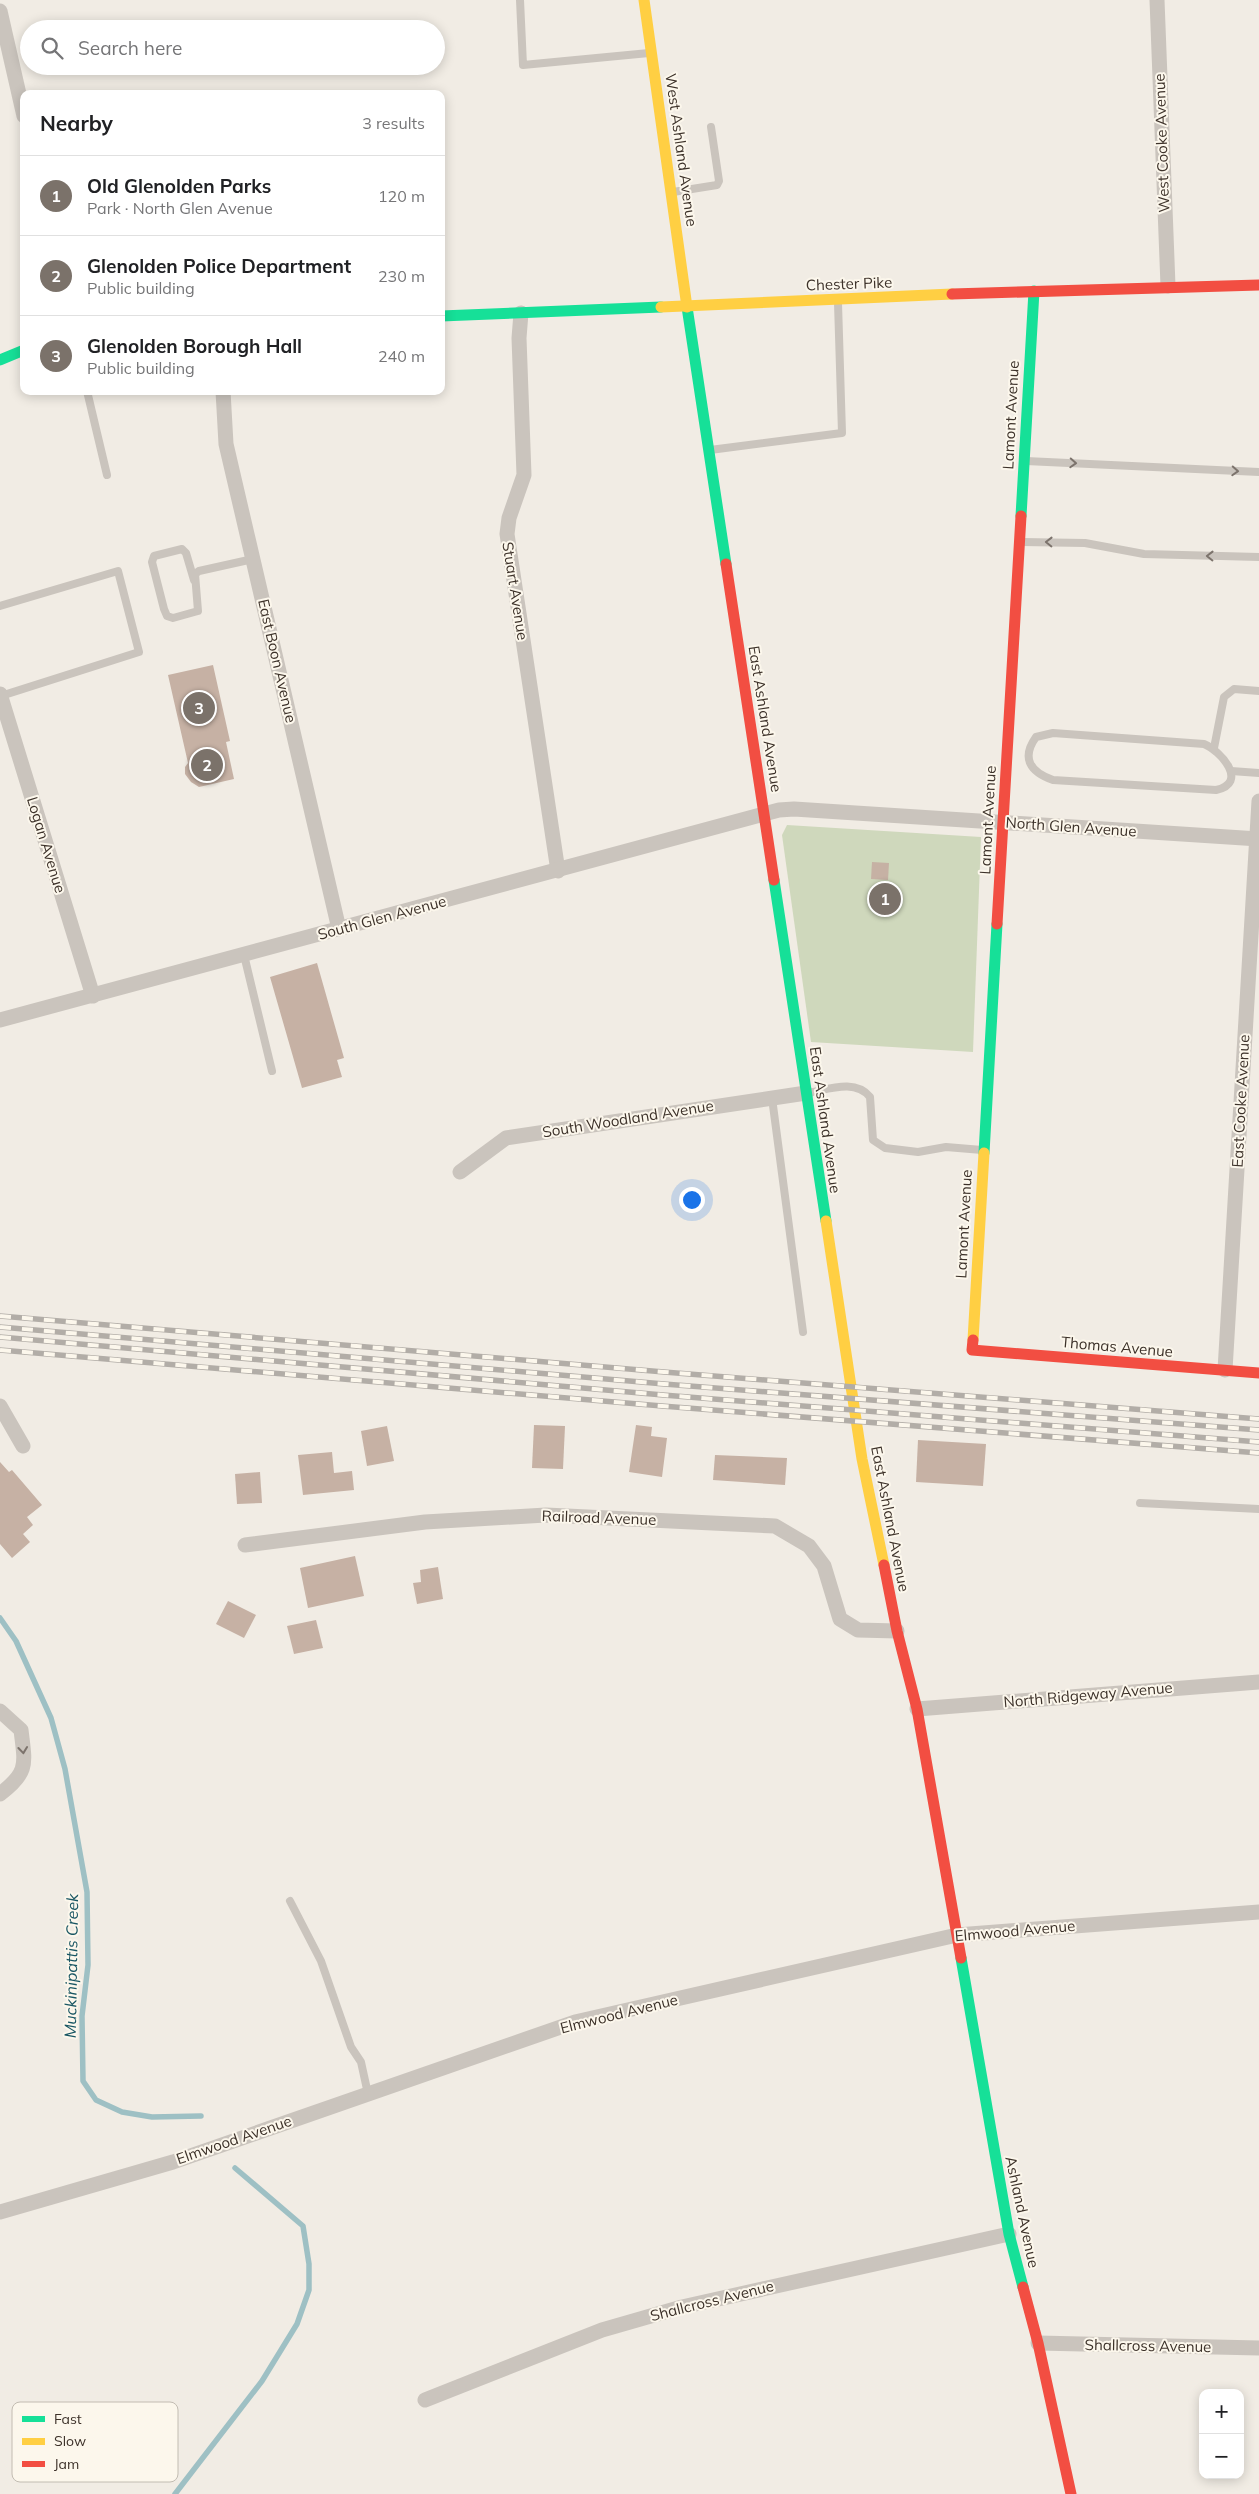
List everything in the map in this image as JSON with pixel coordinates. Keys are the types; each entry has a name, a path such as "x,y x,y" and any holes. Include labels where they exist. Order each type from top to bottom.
{"street":[{"name":"West Ashland Avenue","path":"644,0 688,305"},
{"name":"West Cooke Avenue","path":"1157,0 1168,286"},
{"path":"0,11 20,98"},
{"name":"Chester Pike","path":"445,316 1034,291 1259,285"},
{"name":"Lamont Avenue","path":"972,1350 1003,822 1017,750 1019,542 1034,291"},
{"name":"East Ashland Avenue","path":"688,305 838,1316 862,1459 897,1631 917,1709 956,1935"},
{"name":"Stuart Avenue","path":"521,313 519,338 524,475 509,518 507,534 558,871"},
{"path":"0,360 20,352"},
{"name":"East Boon Avenue","path":"223,395 226,444 339,929"},
{"name":"Logan Avenue","path":"0,695 93,996"},
{"name":"East Cooke Avenue","path":"1225,1370 1259,801"},
{"name":"North Glen Avenue","path":"764,814 794,809 1258,838"},
{"name":"South Glen Avenue","path":"0,1020 764,814"},
{"name":"South Woodland Avenue","path":"460,1172 506,1138 806,1093"},
{"name":"Thomas Avenue","path":"972,1350 1259,1373"},
{"path":"0,1406 23,1446"},
{"name":"Railroad Avenue","path":"245,1545 425,1522 546,1515 775,1526 809,1546 824,1566 840,1619 858,1630 897,1631"},
{"name":"North Ridgeway Avenue","path":"917,1709 1259,1682"},
{"path":"0,1711 21,1730 24,1759 18,1780 0,1794"},
{"name":"Elmwood Avenue","path":"0,2212 173,2162 575,2022 956,1935 1259,1912"},
{"name":"Ashland Avenue","path":"956,1935 1008,2234 1038,2343 1071,2494"},
{"name":"Shallcross Avenue","path":"425,2400 602,2330 682,2307 1008,2234"},
{"name":"Shallcross Avenue","path":"1038,2343 1259,2348"}],"lane":[{"path":"520,0 523,65 651,53"},
{"path":"671,192 717,185 719,181 712,127"},
{"path":"709,450 842,433 838,299"},
{"path":"88,395 107,475"},
{"path":"1024,461 1259,472"},
{"path":"1019,542 1085,543 1144,554 1259,557"},
{"path":"194,580 186,554 182,550 154,556 152,562 167,616 173,618 198,611 194,580 195,574 199,571 253,559"},
{"path":"0,606 118,571 139,652 0,695"},
{"path":"1214,748 1224,697 1234,690 1259,691"},
{"path":"1052,733 1204,744 1214,748 1228,762 1231,771 1228,784 1216,790 1053,780 1040,776 1028,759 1017,750 1036,737 1052,733"},
{"path":"1231,771 1259,773"},
{"path":"244,955 272,1071"},
{"path":"806,1093 850,1086 860,1087 866,1091 870,1096 873,1140 885,1148 918,1152 946,1147 984,1150"},
{"path":"772,1098 803,1332"},
{"path":"1140,1503 1259,1509"},
{"path":"290,1901 321,1960 351,2047 361,2062 368,2094"}],"green space":[{"path":"787,825 981,837 973,1052 811,1042 782,835"}],"building":[{"path":"213,665 230,741 226,742 234,779 199,787 191,782 185,774 185,767 188,763 168,675"},
{"path":"872,862 889,863 888,880 871,879"},
{"path":"317,963 344,1058 337,1060 342,1077 302,1088 270,977"},
{"path":"534,1425 565,1426 563,1469 532,1468"},
{"path":"636,1425 652,1427 651,1436 667,1438 662,1477 629,1472"},
{"path":"387,1426 394,1461 367,1466 361,1431"},
{"path":"918,1440 986,1444 983,1486 916,1482"},
{"path":"332,1452 334,1473 352,1471 354,1490 303,1495 298,1455"},
{"path":"715,1455 787,1458 785,1485 713,1480"},
{"path":"0,1462 9,1472 12,1470 42,1505 27,1517 33,1525 23,1534 30,1542 12,1558 0,1544"},
{"path":"260,1472 262,1503 237,1504 235,1474"},
{"path":"355,1556 364,1596 308,1608 300,1568"},
{"path":"438,1567 443,1599 417,1604 413,1583 421,1582 420,1570"},
{"path":"228,1601 256,1615 244,1638 216,1624"},
{"path":"316,1620 323,1648 294,1654 287,1626"}],"waterway":[{"name":"Muckinipattis Creek","path":"0,1618 16,1641 51,1718 65,1769 87,1892 88,1965 82,2016 83,2081 96,2100 122,2112 152,2117 201,2116"},
{"name":"Muckinipattis Creek","path":"175,2494 262,2381 297,2324 309,2290 309,2264 303,2226 235,2168"}],"railway":[{"path":"0,1316 664,1372 1259,1419"},
{"path":"0,1327 664,1384 1259,1430"},
{"path":"0,1337 663,1395 1259,1442"},
{"path":"0,1350 662,1406 1259,1453"}],"traffic: fast":[{"path":"1021,516 1034,291"},
{"path":"445,316 661,307"},
{"path":"687,307 726,564"},
{"path":"0,360 20,352"},
{"path":"774,880 826,1221"},
{"path":"984,1153 997,924"},
{"path":"961,1958 1009,2234 1023,2287"}],"traffic: slow":[{"path":"644,0 687,307"},
{"path":"661,307 952,294"},
{"path":"973,1340 984,1153"},
{"path":"826,1221 862,1459 884,1565"}],"traffic: jam":[{"path":"952,294 1259,285"},
{"path":"997,924 1021,516"},
{"path":"726,564 774,880"},
{"path":"973,1340 972,1350 1259,1373"},
{"path":"884,1565 897,1631 917,1709 961,1958"},
{"path":"1023,2287 1038,2343 1071,2494"}],"place":[{"name":"Glenolden Borough Hall","path":"199,708"},
{"name":"Glenolden Police Department","path":"207,765"},
{"name":"Old Glenolden Parks","path":"885,899"}]}
